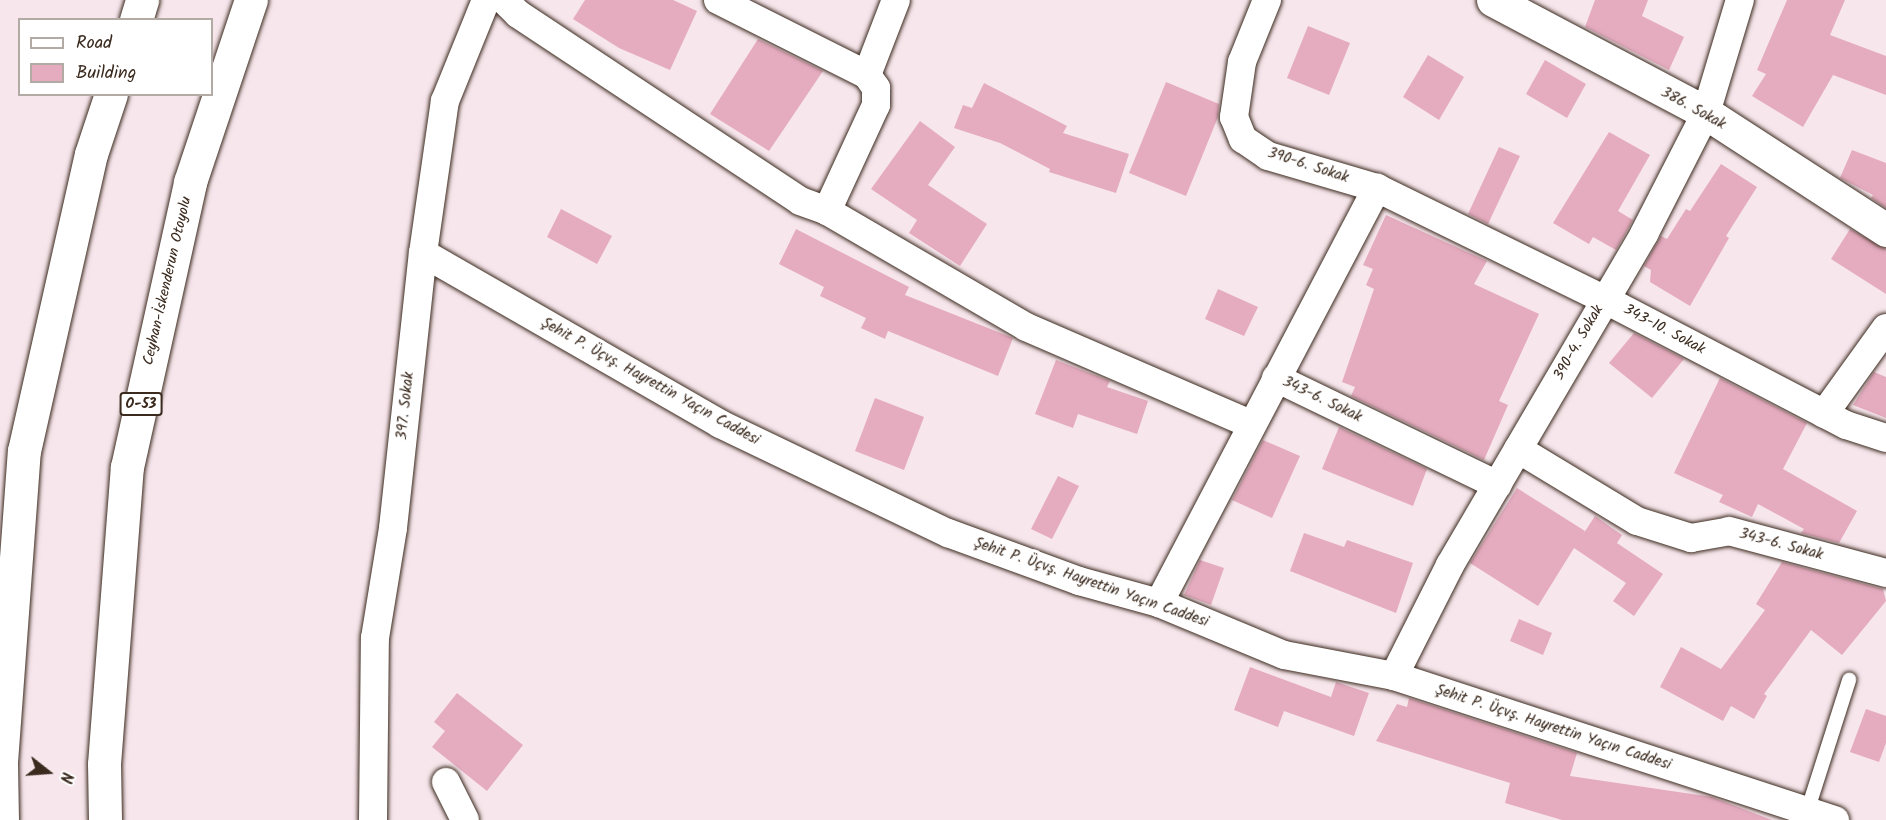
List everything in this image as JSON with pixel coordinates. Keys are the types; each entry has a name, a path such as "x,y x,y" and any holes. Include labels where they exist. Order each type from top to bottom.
{"main road":[{"path":"137,18 142,0"},
{"name":"Ceyhan-İskenderun Otoyolu","path":"105,820 104,764 127,467 190,182 251,0"},
{"name":"386. Sokak","path":"1493,0 1706,113 1886,230"},
{"path":"2,820 1,762 24,451 91,154 110,96"}],"street":[{"name":"397. Sokak","path":"373,820 375,638 393,528 423,253 445,101 486,0"},
{"path":"504,0 518,14 800,201 827,211 1026,327 1250,424"},
{"path":"718,0 867,75 876,88 876,105 827,211"},
{"path":"867,75 896,0"},
{"name":"390-6. Sokak","path":"1267,0 1242,62 1234,117 1243,139 1268,156 1377,188"},
{"name":"390-4. Sokak","path":"1394,676 1450,565 1644,234 1706,113 1740,0"},
{"path":"1159,603 1250,424 1377,188"},
{"name":"343-10. Sokak","path":"1377,188 1604,299 1824,414 1886,438"},
{"name":"Şehit P. Üçvş. Hayrettin Yaçın Caddesi","path":"423,253 720,424 917,518 1079,580 1159,603 1284,654 1394,676 1835,820"},
{"path":"1824,414 1886,328"},
{"name":"343-6. Sokak","path":"1276,378 1497,485"},
{"name":"343-6. Sokak","path":"1518,449 1636,521 1691,538 1729,531 1886,573"},
{"path":"446,782 465,820"}],"lane":[{"path":"1808,812 1849,680"}],"building":[{"path":"585,0 673,0 697,11 670,70 619,48 573,19"},
{"path":"1595,0 1648,0 1642,16 1684,37 1669,70 1585,27"},
{"path":"1787,0 1845,0 1830,35 1886,56 1886,95 1833,75 1803,127 1752,96 1766,74 1757,70"},
{"path":"1308,26 1350,43 1329,95 1287,78"},
{"path":"758,39 823,71 769,151 710,114"},
{"path":"1428,55 1464,77 1439,120 1403,97"},
{"path":"1545,60 1586,84 1567,118 1526,94"},
{"path":"1166,82 1219,104 1218,117 1186,196 1129,173"},
{"path":"984,83 1067,126 1063,133 1129,154 1116,193 1049,172 1050,169 1000,143 954,128 963,105 972,108"},
{"path":"920,121 955,147 928,185 987,224 960,266 909,233 917,220 871,189"},
{"path":"1609,132 1650,155 1618,211 1633,220 1616,250 1593,237 1589,244 1553,223"},
{"path":"1499,147 1520,156 1488,224 1468,214"},
{"path":"1852,150 1886,163 1886,208 1871,198 1873,195 1840,178"},
{"path":"1721,164 1757,187 1726,236 1729,238 1690,306 1650,282 1651,270 1644,266 1661,236 1667,239 1686,209 1690,211"},
{"path":"561,209 612,236 597,264 547,237"},
{"path":"1386,215 1487,261 1474,284 1539,314 1499,401 1508,405 1484,460 1351,396 1355,387 1342,382 1374,289 1366,285 1373,269 1363,265"},
{"path":"796,229 909,287 905,295 1013,338 998,376 888,331 885,339 861,328 866,318 820,296 824,287 779,264"},
{"path":"1850,229 1886,249 1886,294 1831,259"},
{"path":"1218,289 1258,307 1244,336 1205,319"},
{"path":"1634,333 1684,359 1652,398 1609,363"},
{"path":"1056,360 1110,381 1107,387 1148,401 1137,434 1078,414 1073,428 1035,414"},
{"path":"1874,372 1886,377 1886,418 1853,405"},
{"path":"1720,378 1807,423 1783,469 1857,511 1839,543 1801,533 1804,529 1758,504 1752,517 1719,502 1723,495 1674,473"},
{"path":"875,398 924,417 904,470 855,451"},
{"path":"1339,427 1427,469 1413,506 1322,469"},
{"path":"1263,440 1300,456 1272,518 1232,500"},
{"path":"1058,476 1079,486 1052,539 1031,529"},
{"path":"1517,488 1585,531 1582,536 1595,516 1622,535 1617,543 1663,574 1634,616 1613,601 1626,583 1574,548 1538,606 1470,563"},
{"path":"1304,533 1344,547 1347,540 1413,563 1396,613 1290,571"},
{"path":"1200,560 1224,568 1211,605 1184,595"},
{"path":"1782,562 1883,589 1886,601 1842,655 1811,630 1764,694 1767,696 1754,719 1731,706 1723,721 1660,687 1681,647 1721,669 1765,610 1756,604"},
{"path":"1519,619 1552,633 1543,655 1510,641"},
{"path":"1250,667 1331,697 1336,682 1369,693 1354,736 1284,711 1278,727 1234,710"},
{"path":"457,693 523,745 487,791 432,747 445,731 434,722"},
{"path":"1409,698 1577,753 1570,776 1712,797 1772,820 1562,820 1505,803 1510,783 1376,741 1397,704 1407,707"},
{"path":"1866,709 1886,716 1886,743 1879,762 1850,752"}]}
